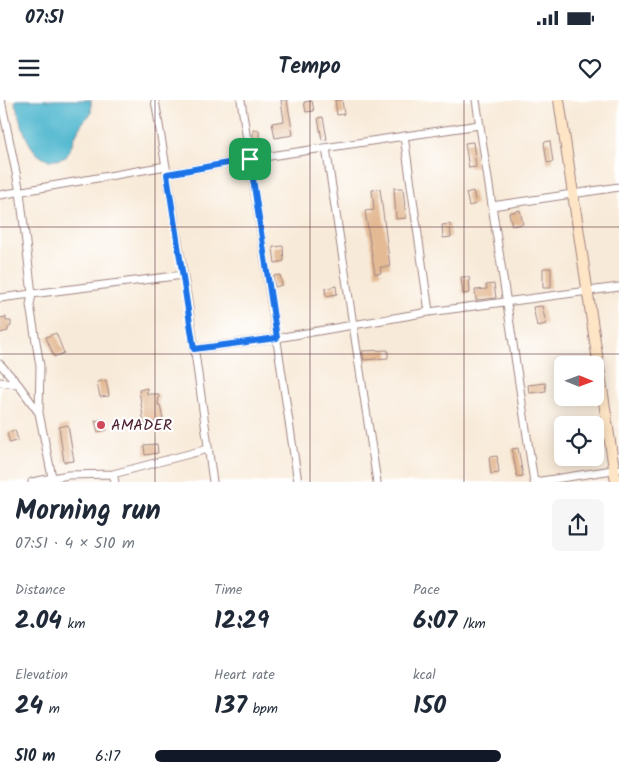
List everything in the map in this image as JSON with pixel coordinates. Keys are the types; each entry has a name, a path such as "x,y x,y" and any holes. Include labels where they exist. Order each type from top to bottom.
{"street":[{"path":"1,100 20,192 32,294 30,305 40,366 39,413 52,477"},
{"path":"155,100 213,482"},
{"path":"241,100 298,482"},
{"path":"476,100 534,482 616,470"},
{"path":"559,100 616,470 616,482"},
{"path":"0,195 479,125"},
{"path":"404,136 429,312"},
{"path":"326,148 377,482"},
{"path":"492,206 619,187"},
{"path":"0,298 183,275"},
{"path":"194,349 277,338 429,312 619,287"},
{"path":"0,364 18,384 39,413"},
{"path":"0,382 18,384"},
{"path":"32,482 52,477 114,478 208,449"}],"water":[{"path":"16,100 91,100 91,114 79,129 66,157 56,160 46,159 32,148 23,130 15,103"}],"building":[{"path":"281,100 287,100 293,135 275,138 272,123 284,121"},
{"path":"335,100 342,100 344,114 337,115"},
{"path":"312,101 314,111 306,112 304,102"},
{"path":"323,117 327,139 322,140 318,118"},
{"path":"253,130 259,130 260,150 254,150"},
{"path":"550,141 553,162 547,163 544,142"},
{"path":"473,142 476,167 469,168 465,143"},
{"path":"394,188 403,188 406,218 396,219"},
{"path":"380,189 390,267 380,267 381,273 375,274 365,211 374,210 372,190"},
{"path":"473,191 476,204 469,206 466,193"},
{"path":"520,210 523,224 512,226 509,213"},
{"path":"450,224 451,237 443,238 442,225"},
{"path":"283,246 284,261 275,263 273,247"},
{"path":"543,268 551,268 551,288 543,288"},
{"path":"280,275 282,285 275,287 273,276"},
{"path":"461,277 469,277 470,293 463,294"},
{"path":"494,284 496,298 476,300 475,290 487,289 486,285"},
{"path":"336,286 337,294 326,296 325,289"},
{"path":"542,306 546,324 537,326 533,307"},
{"path":"6,317 6,321 11,321 11,326 8,328 8,331 0,333 0,318"},
{"path":"56,333 64,353 54,357 46,337"},
{"path":"388,350 388,358 364,360 362,351"},
{"path":"106,380 109,396 100,397 97,382"},
{"path":"545,383 546,391 529,393 528,385"},
{"path":"147,388 147,394 159,394 158,405 160,405 163,420 144,424 139,390"},
{"name":"AMADER","path":"104,419 107,430 98,432 95,421"},
{"path":"68,425 74,461 64,462 59,427"},
{"path":"15,430 18,440 10,443 7,433"},
{"path":"157,444 158,453 145,455 144,445"},
{"path":"518,448 523,476 517,477 512,449"},
{"path":"497,456 499,473 491,474 489,457"}],"place":[{"name":"AMADER","path":"101,425"}],"route":[{"path":"250,159 277,338 194,349 167,174 250,159"}]}
